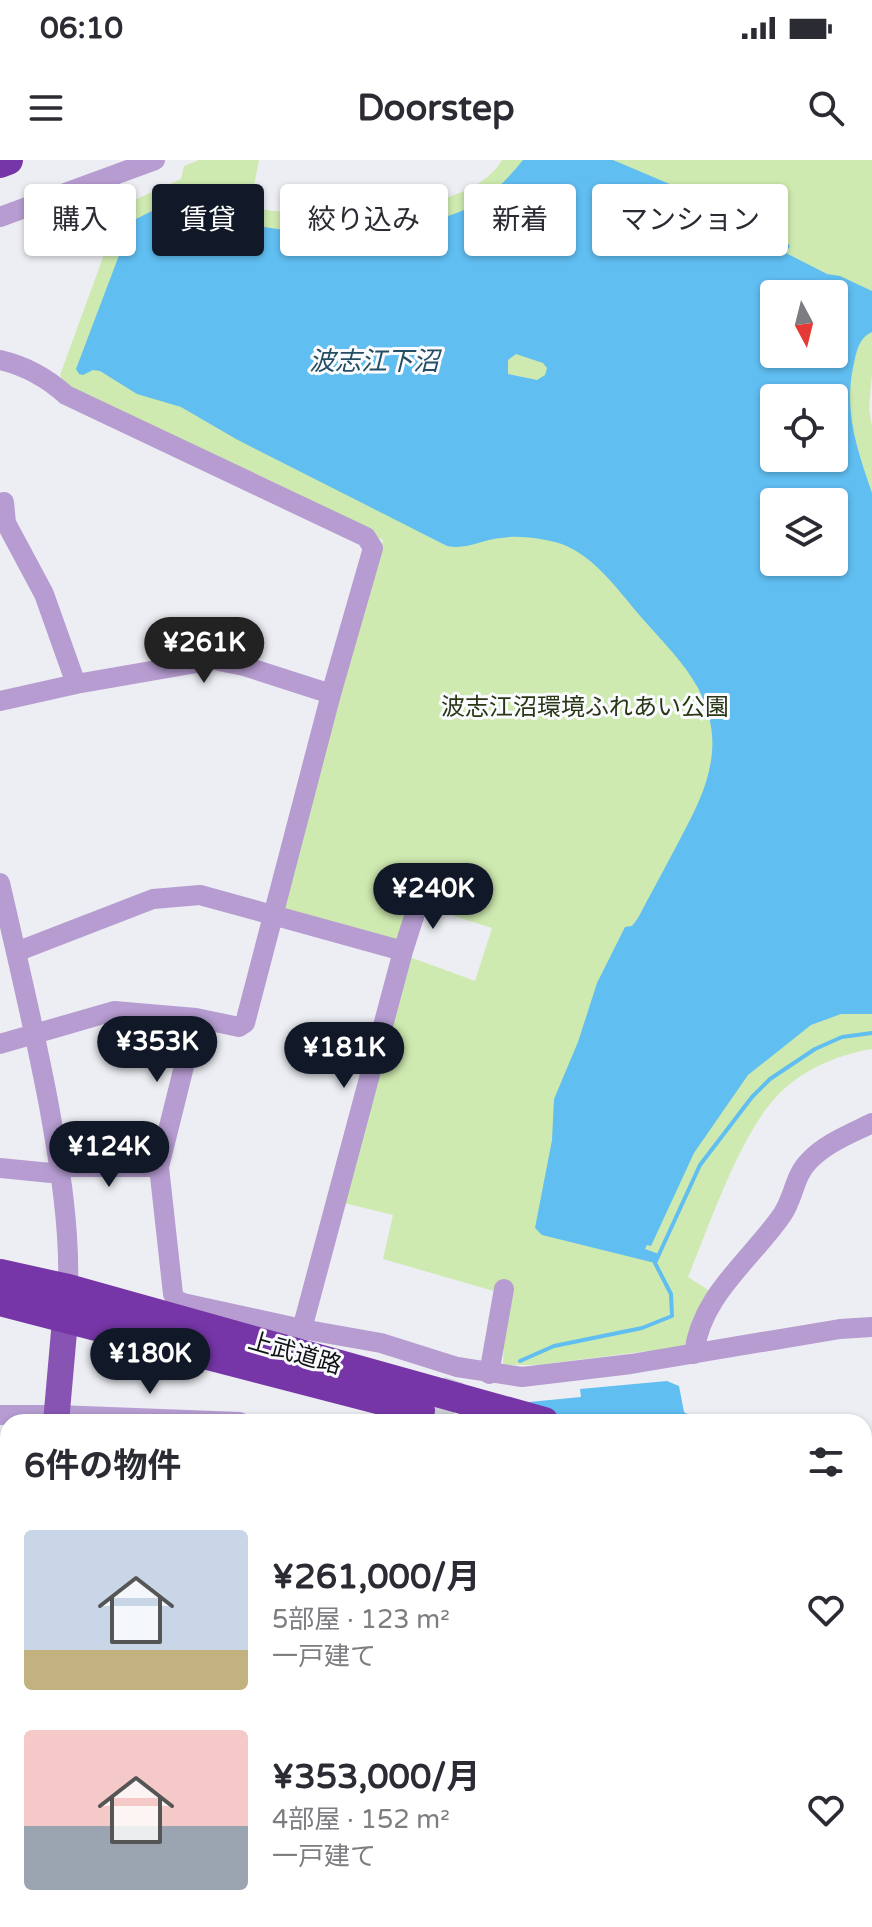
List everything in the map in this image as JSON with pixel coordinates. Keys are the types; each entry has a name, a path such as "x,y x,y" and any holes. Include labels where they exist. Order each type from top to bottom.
{"highway":[{"path":"0,163 8,160"},
{"name":"上武道路","path":"0,1274 66,1304 459,1398"},
{"name":"上武道路","path":"0,1301 180,1311 516,1414"}],"main road":[{"path":"57,1414 66,1304"}],"street":[{"path":"0,217 155,160"},
{"path":"0,360 27,368 66,395 366,537 373,548 331,694 245,1023 239,1027 196,1018 114,1011 0,1044"},
{"path":"4,502 6,523 44,594 76,684"},
{"path":"0,701 214,660 244,666 331,694"},
{"path":"0,883 35,1034 61,1170 69,1254 66,1304"},
{"path":"16,952 153,899 200,895 403,951"},
{"path":"302,1329 403,951 420,898"},
{"path":"196,1018 159,1167 173,1294 180,1311 381,1343 459,1398 489,1374 504,1289"},
{"path":"694,1354 698,1331 721,1287 784,1213 800,1171 825,1148 872,1123"},
{"path":"0,1168 159,1167"},
{"path":"489,1374 522,1377 569,1373 840,1329 872,1327"}],"green space":[{"name":"波志江沼環境ふれあい公園","path":"199,160 259,160 254,184 170,184 181,179 184,166"},
{"name":"波志江沼環境ふれあい公園","path":"502,160 872,160 872,373 869,409 872,426 872,1049 836,1058 802,1075 768,1106 754,1127 728,1178 688,1277 713,1293 688,1346 537,1365 503,1365 505,1311 497,1292 383,1259 393,1215 340,1202 407,956 475,981 492,928 413,903 404,941 283,914 290,863 383,540 67,388 60,375 103,256 136,256 136,199 152,192 152,256 264,256 264,210 280,212 280,256 448,256 448,197 464,191 464,256 576,256 576,184 476,184"}],"water":[{"name":"波志江下沼","path":"523,160 613,160 670,184 592,184 592,256 788,254 827,274 840,276 872,291 872,332 861,341 858,349 850,397 853,429 872,493 872,1014 841,1014 811,1025 748,1075 694,1153 651,1246 647,1245 645,1249 659,1254 655,1263 542,1235 535,1228 552,1140 554,1099 578,1042 597,983 625,927 632,926 638,918 705,786 712,749 711,729 707,709 692,678 603,573 568,547 528,537 494,539 461,547 447,546 236,439 181,407 137,394 100,371 93,370 83,375 76,369 119,256 136,256 136,219 152,211 152,256 264,256 264,226 280,229 280,256 448,256 448,216 464,210 464,256 576,256 576,184 502,184","holes":["516,354 543,363 547,368 545,375 537,380 508,374 508,360"]},
{"path":"667,1381 679,1386 687,1414 501,1414 529,1402 581,1397 580,1389"}],"waterway":[{"path":"520,1361 554,1346 642,1328 672,1316 671,1294 655,1263 700,1165 752,1097 770,1079 815,1049 842,1037 872,1033"}],"tunnel":[{"path":"443,1414 454,1380"}]}
